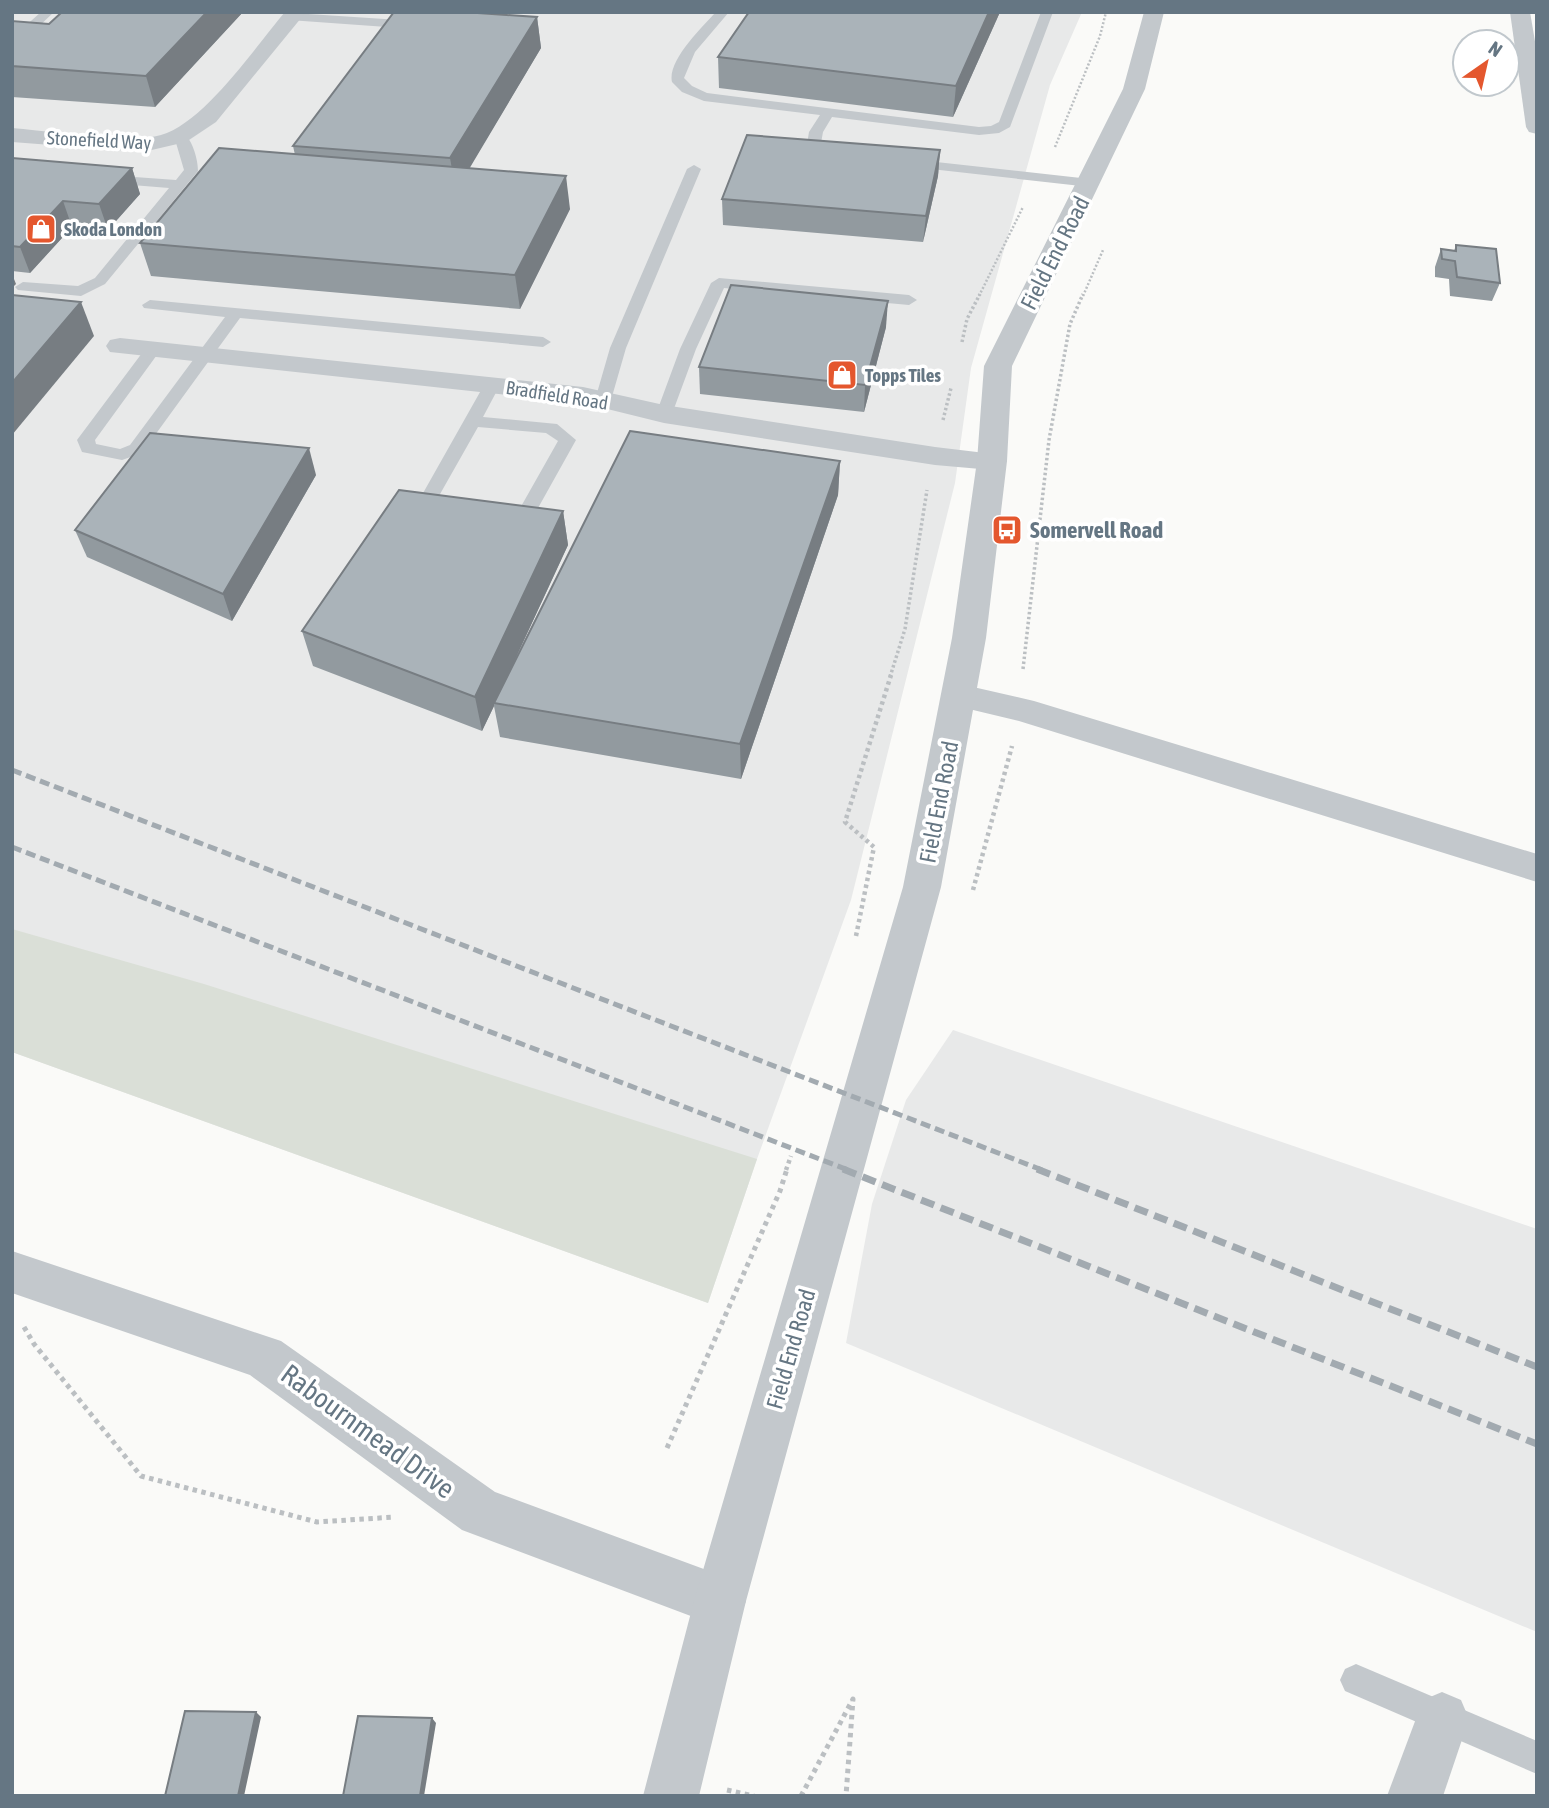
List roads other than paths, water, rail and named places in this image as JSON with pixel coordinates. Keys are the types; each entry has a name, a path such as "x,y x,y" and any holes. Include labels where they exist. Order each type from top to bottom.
{"street":[{"name":"Field End Road","path":"671,1796 720,1601 922,887 960,696 992,461 998,366 1134,89 1154,12"},
{"path":"1520,12 1537,127"},
{"name":"Stonefield Way","path":"12,135 143,145 163,143 181,136 195,129 208,117 295,14"},
{"name":"Bradfield Road","path":"120,346 492,385 603,400 664,414 935,456 992,461"},
{"path":"960,696 1022,710 1537,868"},
{"name":"Rabournmead Drive","path":"15,1294 264,1357 480,1512 720,1601"},
{"path":"1415,1796 1441,1719"}],"lane":[{"path":"14,43 48,12"},
{"path":"723,12 697,41 678,69 677,79 687,89 704,97 734,103 979,131 994,130 1005,124 1047,12"},
{"path":"295,14 433,26"},
{"path":"827,114 816,132 814,144 823,150 849,156"},
{"path":"23,287 81,291 100,281 191,171 191,163 181,136"},
{"path":"889,161 1090,183"},
{"path":"603,400 618,348 694,169"},
{"path":"98,178 180,185"},
{"path":"664,414 688,349 719,283 909,300"},
{"path":"150,305 543,342"},
{"path":"153,348 86,440 88,448 122,455 136,449 236,313"},
{"path":"395,513 416,511 425,506 492,385"},
{"path":"472,421 551,428 567,440 519,526"},
{"path":"1356,1679 1441,1719 1537,1758"}],"railway":[{"path":"12,770 1042,1170"},
{"path":"12,847 848,1170"},
{"path":"843,1169 1537,1444"},
{"path":"1037,1169 1537,1367"}],"place":[{"name":"Skoda London","path":"41,229"},
{"name":"Topps Tiles","path":"842,375"},
{"name":"Somervell Road","path":"1007,530"}]}
